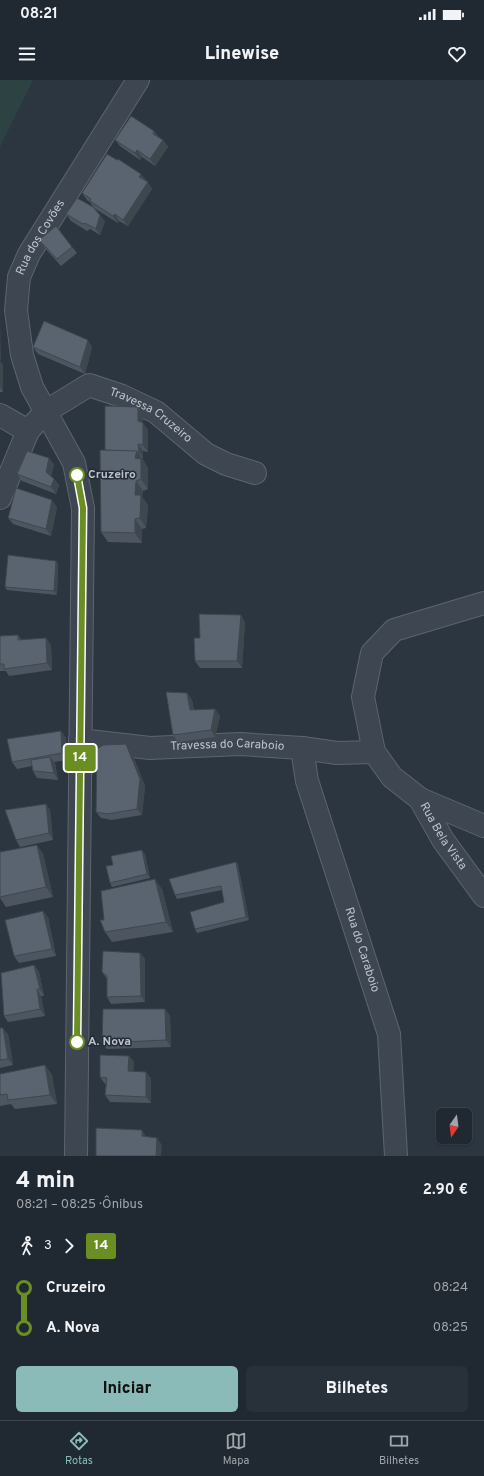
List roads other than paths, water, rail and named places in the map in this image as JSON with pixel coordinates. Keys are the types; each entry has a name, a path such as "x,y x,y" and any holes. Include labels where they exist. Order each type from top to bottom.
{"street":[{"name":"Rua dos Covões","path":"76,1156 83,508 74,463 32,387 22,355 16,310 19,277 28,254 138,80"},
{"name":"Travessa Cruzeiro","path":"45,412 89,385 122,396 156,412 206,454 226,464 255,474"},
{"path":"0,498 28,431 45,412"},
{"path":"0,415 28,431"},
{"name":"Rua Bela Vista","path":"484,603 394,630 372,653 363,697 374,752 392,777 420,799 443,840 484,896"},
{"name":"Travessa do Caraboio","path":"80,740 150,748 240,744 302,748 337,753 374,752"},
{"name":"Rua do Caraboio","path":"302,748 307,781 389,1034 396,1156"},
{"path":"420,799 484,826"}],"place":[{"name":"Cruzeiro","path":"77,475"},
{"name":"A. Nova","path":"77,1042"}]}
